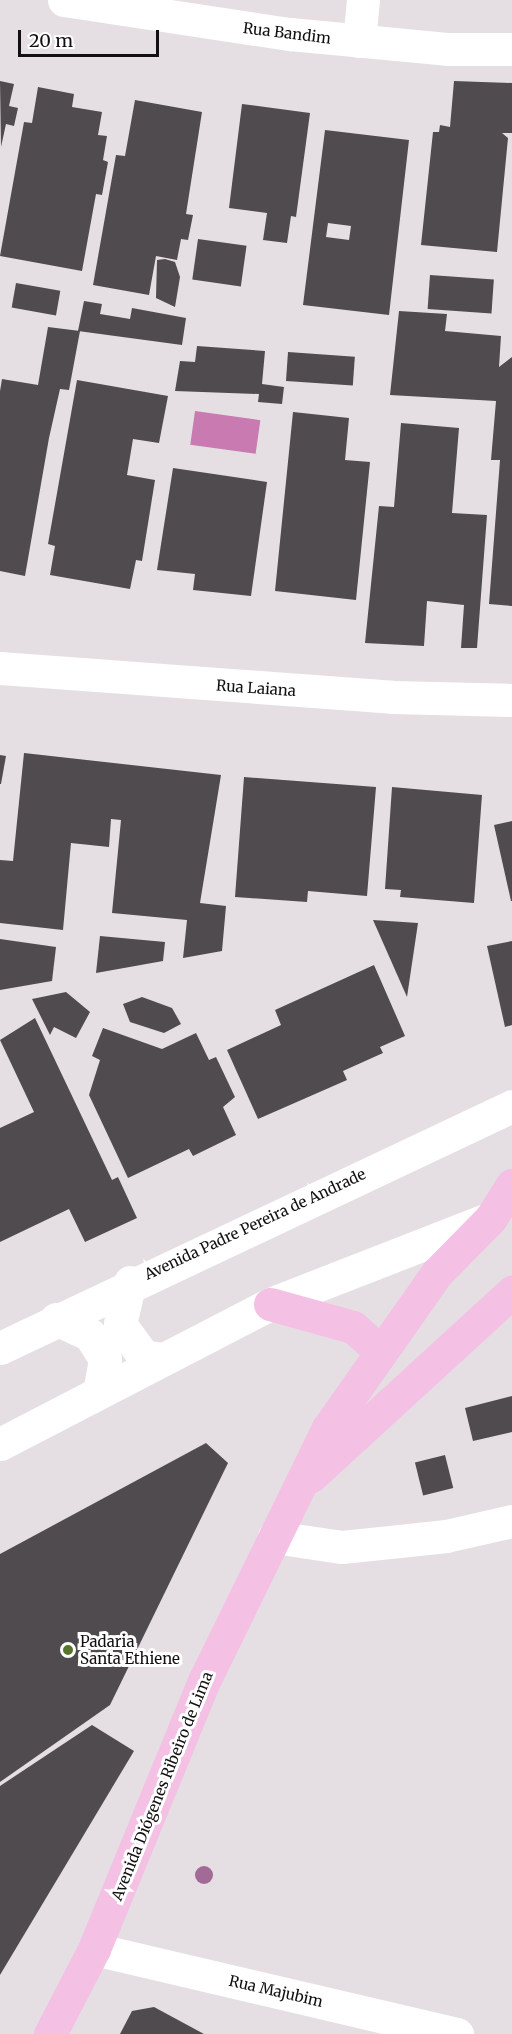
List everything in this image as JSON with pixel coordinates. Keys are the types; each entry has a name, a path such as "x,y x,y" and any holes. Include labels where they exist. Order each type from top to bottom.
{"main road":[{"name":"Avenida Diógenes Ribeiro de Lima","path":"50,2034 94,1949 205,1679 328,1428 380,1351 455,1249 502,1214 512,1185"},
{"name":"Avenida Diógenes Ribeiro de Lima","path":"301,1485 512,1292"},
{"path":"270,1304 345,1323 380,1351"}],"street":[{"name":"Rua Bandim","path":"63,0 359,41 512,49"},
{"path":"359,41 363,0"},
{"name":"Rua Laiana","path":"0,668 392,697 512,700"},
{"name":"Avenida Padre Pereira de Andrade","path":"0,1348 130,1282 512,1106"},
{"path":"0,1444 270,1304 502,1214"},
{"path":"130,1282 120,1324 129,1343 143,1356 163,1359"},
{"path":"56,1319 90,1335 105,1359 99,1392"},
{"path":"274,1537 342,1547 446,1536 512,1521"},
{"name":"Rua Majubim","path":"94,1949 457,2034"}],"shaded area":[{"path":"195,411 260,420 256,454 190,445"}],"building":[{"path":"0,81 14,84 9,106 18,108 14,126 6,124 1,147"},
{"path":"454,81 512,83 512,133 502,133 508,138 497,252 421,245 433,132 439,132 440,125 450,127"},
{"path":"38,87 74,94 72,107 102,112 98,135 107,136 103,160 108,162 102,195 96,194 82,271 0,256 24,122 32,123"},
{"path":"135,100 202,112 186,214 193,215 188,240 181,239 177,260 156,256 149,295 93,285 116,155 125,156"},
{"path":"242,104 310,113 296,217 291,216 287,243 263,240 267,213 229,208"},
{"path":"325,130 409,140 389,315 303,305","holes":["328,223 351,226 349,240 326,237"]},
{"path":"198,239 247,246 241,286 192,280"},
{"path":"165,259 175,262 180,277 175,307 156,298 157,260"},
{"path":"430,275 494,279 491,313 428,309"},
{"path":"16,283 60,291 56,315 12,308"},
{"path":"84,301 102,304 100,314 130,319 132,308 186,318 182,345 78,331"},
{"path":"399,311 447,314 445,331 501,336 499,367 512,357 512,606 489,604 500,460 491,460 496,401 390,395"},
{"path":"48,327 80,331 69,390 60,389 49,438 25,576 0,571 0,391 2,379 38,385"},
{"path":"197,346 265,351 262,384 284,387 282,404 258,402 259,394 175,391 180,361 195,362"},
{"path":"288,352 355,357 353,386 286,381"},
{"path":"77,380 168,396 159,443 133,439 127,475 155,480 142,561 136,560 130,589 50,575 55,546 48,544"},
{"path":"293,412 349,418 345,460 370,462 356,600 275,591"},
{"path":"401,423 459,428 452,513 487,515 477,648 461,648 464,605 427,601 424,646 365,643 379,506 394,507"},
{"path":"173,468 267,482 251,596 193,590 195,574 157,570"},
{"path":"24,753 221,775 200,903 226,906 222,951 183,958 187,920 112,913 121,820 111,819 109,847 71,843 63,930 0,923 0,860 13,861"},
{"path":"0,755 6,756 1,784 0,784"},
{"path":"244,777 376,787 367,896 308,891 307,902 235,897"},
{"path":"392,787 482,795 474,903 400,897 401,890 385,889"},
{"path":"512,821 512,901 511,901 494,825"},
{"path":"373,920 418,923 407,997"},
{"path":"100,936 165,942 163,961 96,973"},
{"path":"0,939 56,947 52,981 0,990"},
{"path":"512,941 512,1025 505,1027 487,946"},
{"path":"374,965 405,1036 380,1047 383,1053 343,1071 347,1080 258,1119 227,1050 281,1025 275,1010"},
{"path":"66,992 90,1012 76,1038 54,1027 50,1035 32,999"},
{"path":"142,997 172,1008 181,1024 164,1033 130,1022 123,1004"},
{"path":"35,1018 112,1180 118,1177 137,1218 85,1242 69,1209 0,1242 0,1128 34,1112 0,1040"},
{"path":"103,1028 162,1049 196,1033 209,1060 216,1057 235,1097 223,1107 236,1135 193,1156 189,1149 128,1178 89,1095 100,1060 92,1056"},
{"path":"512,1396 512,1432 473,1441 465,1408"},
{"name":"Padaria Santa Ethiene","path":"206,1443 228,1463 110,1705 0,1782 0,1554"},
{"path":"445,1455 453,1488 423,1495 415,1462"},
{"path":"92,1725 134,1751 0,1975 0,1786"},
{"path":"154,2007 204,2034 120,2034 132,2011"}],"place":[{"name":"Padaria Santa Ethiene","path":"68,1650"}]}
